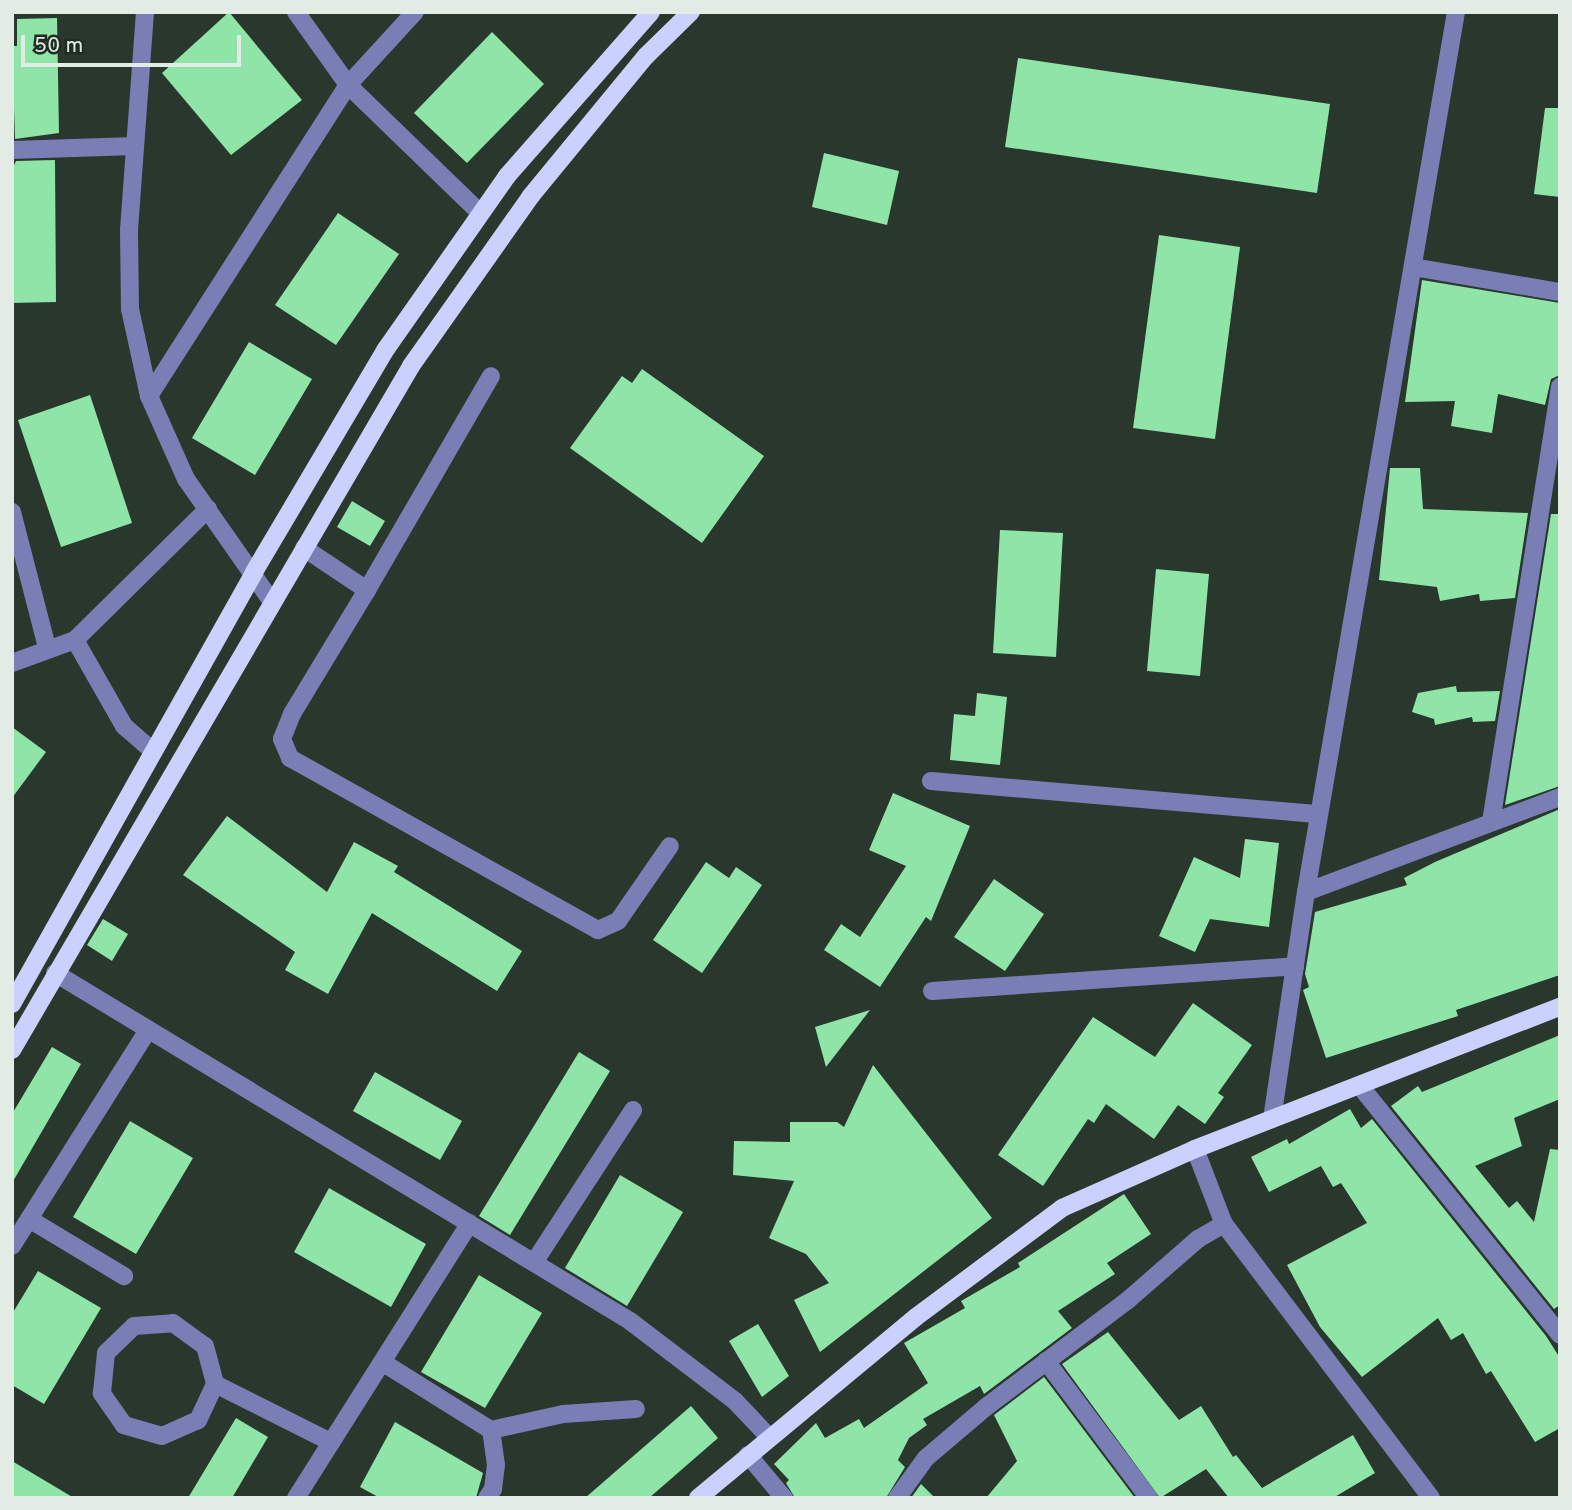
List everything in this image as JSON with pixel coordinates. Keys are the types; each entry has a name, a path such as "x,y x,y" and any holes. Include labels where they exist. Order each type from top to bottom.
{"main road":[{"path":"12,1004 152,750 386,349 480,213 651,12"},
{"path":"12,1050 411,366 475,271 646,56 691,12"},
{"path":"698,1498 916,1317 1062,1208 1195,1149 1560,1007"}],"street":[{"path":"145,12 129,230 130,309 149,396 186,479 254,572 272,602"},
{"path":"296,12 348,85 480,213"},
{"path":"149,396 348,85 415,12"},
{"path":"1272,1119 1306,892 1456,12"},
{"path":"12,150 135,146"},
{"path":"1413,267 1560,292"},
{"path":"491,376 292,714 282,739 290,758 598,930 618,921 670,846"},
{"path":"1491,822 1560,386"},
{"path":"12,663 47,647 75,640 208,509"},
{"path":"12,512 47,647"},
{"path":"304,548 367,590"},
{"path":"75,640 124,726 152,750"},
{"path":"931,781 1319,814"},
{"path":"1306,892 1560,797"},
{"path":"932,991 1295,966"},
{"path":"55,973 147,1032 535,1261 679,1356 735,1401 769,1437"},
{"path":"12,1245 147,1032"},
{"path":"1360,1086 1560,1335"},
{"path":"535,1261 633,1110"},
{"path":"1195,1149 1224,1224 1431,1498"},
{"path":"29,1219 124,1276"},
{"path":"296,1498 470,1223"},
{"path":"897,1498 926,1458 1046,1361 1128,1300 1198,1239 1224,1224"},
{"path":"215,1384 198,1420 162,1436 124,1425 102,1393 106,1353 134,1326 173,1323 205,1346 215,1384 331,1442"},
{"path":"1046,1361 1149,1498"},
{"path":"382,1362 491,1430 563,1414 636,1409"},
{"path":"488,1498 496,1465 491,1430"},
{"path":"748,1455 784,1498"}],"building":[{"path":"229,12 302,100 231,155 162,73"},
{"path":"57,18 59,133 15,139 12,46 17,46 17,19"},
{"path":"492,32 544,84 467,163 414,113"},
{"path":"1018,58 1330,104 1317,193 1005,147"},
{"path":"1545,108 1560,108 1560,197 1534,194"},
{"path":"824,153 899,171 887,225 812,207"},
{"path":"55,160 56,302 12,303 12,169 16,161"},
{"path":"338,213 399,254 336,345 275,305"},
{"path":"1159,235 1240,247 1215,439 1133,428"},
{"path":"1422,280 1560,303 1560,375 1551,379 1545,405 1498,394 1492,433 1451,426 1455,401 1405,402"},
{"path":"249,342 312,379 255,475 192,438"},
{"path":"642,369 764,456 702,543 570,448 622,376 632,383"},
{"path":"90,395 132,523 61,547 18,420"},
{"path":"1390,468 1420,468 1423,509 1528,513 1515,598 1480,601 1479,594 1440,601 1437,587 1379,580"},
{"path":"352,501 385,521 370,546 337,527"},
{"path":"1551,514 1560,514 1560,786 1505,805"},
{"path":"1000,530 1063,533 1056,657 993,653"},
{"path":"1156,569 1209,574 1200,676 1147,671"},
{"path":"1456,686 1457,692 1500,691 1495,721 1473,722 1472,717 1435,725 1434,719 1412,712 1418,693"},
{"path":"977,693 1007,697 1000,765 950,760 954,714 975,716"},
{"path":"12,727 46,752 12,798"},
{"path":"893,793 970,826 931,921 926,917 880,987 824,950 841,924 860,937 906,866 869,850"},
{"path":"1560,809 1560,975 1456,1010 1458,1016 1326,1058 1303,990 1309,987 1305,974 1315,912 1407,885 1404,878 1435,862"},
{"path":"227,816 327,892 354,842 398,866 394,872 522,951 497,991 372,913 328,994 285,970 295,952 183,875"},
{"path":"1245,839 1279,843 1269,927 1210,919 1195,952 1159,936 1194,857 1240,878"},
{"path":"706,862 729,878 736,867 762,885 702,973 653,940"},
{"path":"994,879 1044,914 1005,971 954,937"},
{"path":"103,919 128,934 112,961 87,945"},
{"path":"1193,1003 1252,1045 1218,1093 1224,1097 1205,1124 1178,1105 1154,1139 1106,1104 1094,1123 1088,1119 1043,1186 998,1155 1093,1017 1155,1057"},
{"path":"870,1010 826,1067 815,1027"},
{"path":"1560,1035 1560,1099 1514,1118 1522,1146 1475,1166 1509,1208 1517,1201 1534,1222 1550,1149 1560,1150 1560,1305 1554,1309 1391,1106 1418,1086 1422,1092"},
{"path":"52,1047 81,1064 12,1183 12,1114"},
{"path":"579,1052 610,1071 510,1235 479,1216"},
{"path":"873,1065 992,1218 820,1352 794,1300 829,1283 806,1254 769,1238 794,1181 733,1175 734,1141 790,1142 790,1122 837,1122 844,1127"},
{"path":"375,1072 462,1121 440,1160 353,1111"},
{"path":"1350,1109 1361,1128 1372,1119 1546,1336 1560,1358 1560,1428 1535,1442 1491,1371 1486,1374 1463,1333 1451,1340 1438,1318 1362,1377 1320,1327 1287,1265 1367,1223 1341,1183 1333,1187 1321,1166 1269,1192 1251,1157 1287,1139 1289,1144"},
{"path":"130,1121 193,1158 136,1254 73,1217"},
{"path":"620,1175 683,1212 627,1306 565,1268"},
{"path":"329,1188 426,1244 391,1307 294,1252"},
{"path":"1124,1194 1151,1234 1107,1263 1115,1274 1058,1311 1072,1328 984,1394 980,1386 923,1419 927,1425 909,1438 898,1460 905,1467 886,1498 795,1498 786,1483 789,1480 774,1464 816,1423 825,1438 859,1419 864,1428 928,1383 904,1343 965,1308 961,1301 1020,1267 1018,1263"},
{"path":"38,1271 101,1308 44,1404 12,1385 12,1314"},
{"path":"479,1275 542,1313 485,1408 421,1372"},
{"path":"758,1324 789,1376 762,1397 729,1341"},
{"path":"1108,1332 1179,1420 1201,1406 1233,1457 1236,1455 1262,1488 1353,1435 1375,1473 1333,1498 1229,1498 1206,1469 1160,1498 1062,1364"},
{"path":"1044,1377 1135,1498 986,1498 1017,1461 994,1415"},
{"path":"691,1406 718,1438 649,1498 585,1498"},
{"path":"236,1418 268,1437 232,1498 188,1498"},
{"path":"395,1422 483,1473 476,1498 380,1498 360,1487"},
{"path":"12,1461 74,1498 12,1498"},
{"path":"921,1484 935,1498 911,1498"}]}
